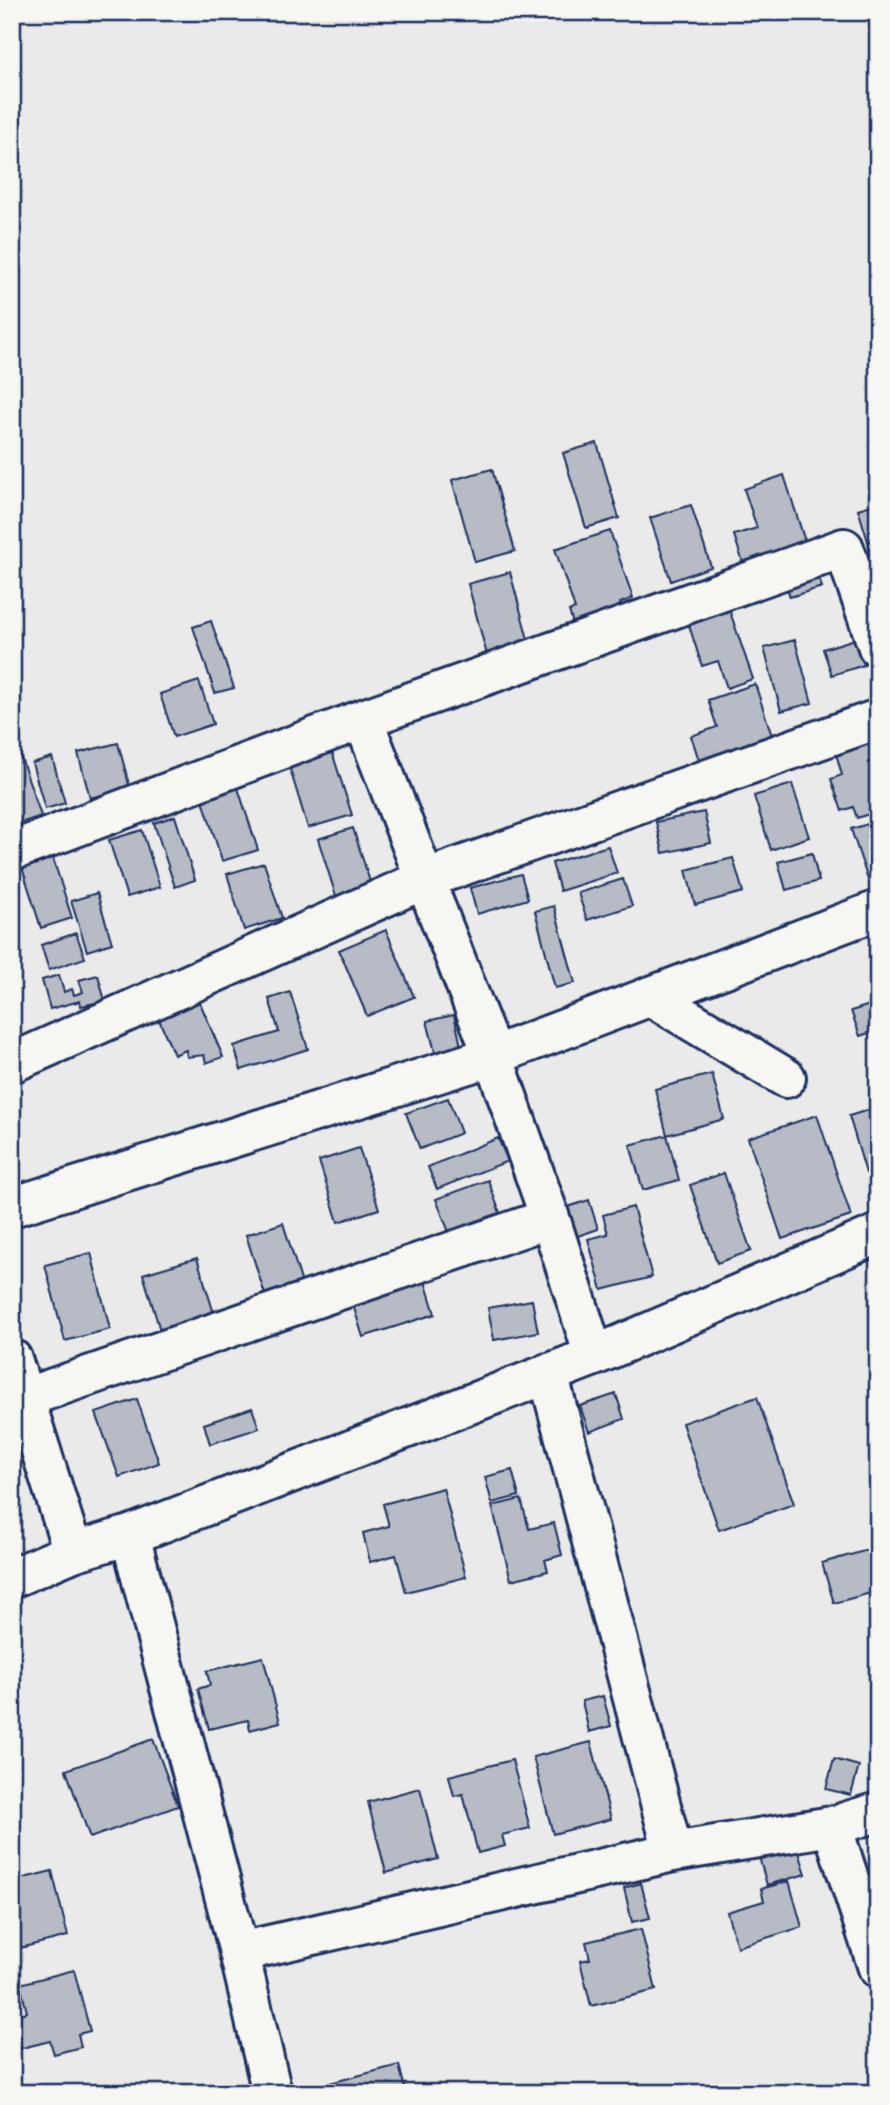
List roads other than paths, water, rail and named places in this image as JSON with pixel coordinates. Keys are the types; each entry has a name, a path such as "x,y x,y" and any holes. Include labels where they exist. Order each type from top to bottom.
{"street":[{"path":"12,851 363,719 844,548 878,647"},
{"path":"363,719 493,1056 550,1218 594,1356"},
{"path":"12,1063 425,879 878,719"},
{"path":"12,1207 493,1056 878,910"},
{"path":"650,996 786,1078"},
{"path":"24,1398 550,1218"},
{"path":"12,1578 73,1552 130,1535 594,1356 878,1234"},
{"path":"12,1359 73,1552"},
{"path":"548,1373 673,1852"},
{"path":"130,1535 239,1952 272,2093"},
{"path":"239,1952 673,1852 832,1826 878,1811"},
{"path":"832,1826 878,1968"}]}
